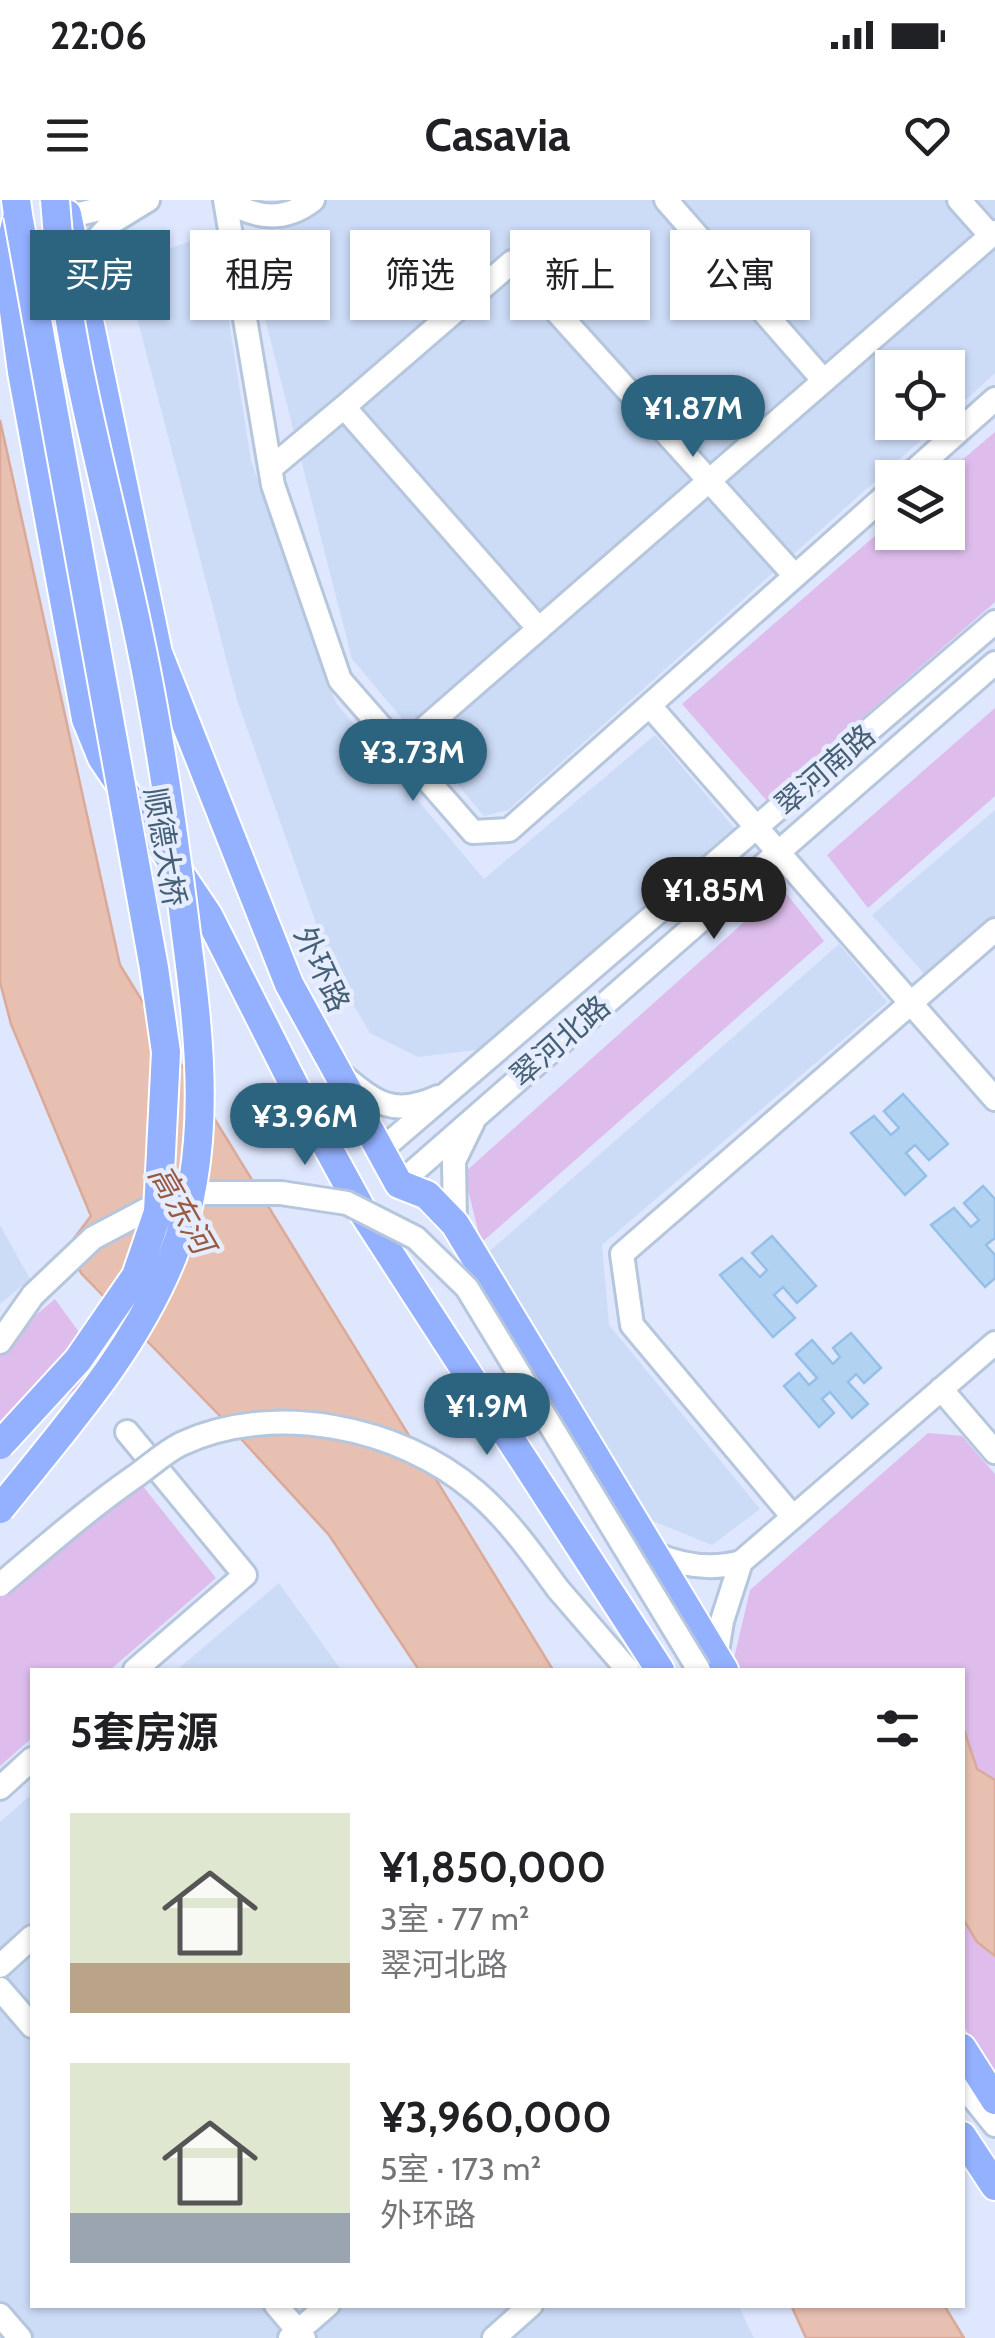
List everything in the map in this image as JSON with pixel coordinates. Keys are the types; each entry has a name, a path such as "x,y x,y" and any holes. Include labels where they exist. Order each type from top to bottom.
{"main road":[{"path":"0,1509 94,1392 146,1316 174,1251 192,1182 200,1122 196,1009 178,877 140,640 69,322 62,206"},
{"path":"17,207 4,256 86,719 111,773 208,915 364,1214 659,1668"},
{"name":"顺德大桥","path":"0,1445 78,1360 136,1276 158,1212 166,1052 17,207"},
{"name":"外环路","path":"88,320 158,653 289,984 398,1184"},
{"path":"345,1180 380,1151"},
{"path":"364,1214 398,1184 427,1195 455,1224 655,1554 713,1666"},
{"path":"965,2053 995,2100"},
{"path":"965,2141 995,2186"}],"street":[{"path":"62,206 136,200"},
{"path":"105,230 148,200"},
{"path":"226,200 262,216 283,216 313,200"},
{"path":"226,200 274,485 340,680 472,832 510,830 875,505"},
{"path":"666,200 824,381"},
{"path":"426,727 993,234 959,200"},
{"path":"270,468 512,262 795,576"},
{"path":"926,460 995,399"},
{"path":"344,407 538,629"},
{"name":"翠河南路","path":"380,1151 995,622"},
{"name":"翠河北路","path":"398,1184 995,662"},
{"path":"650,706 995,1099"},
{"path":"793,1518 632,1325 622,1254 995,930"},
{"path":"336,1070 376,1103 412,1108 459,1087"},
{"path":"455,1224 454,1161 478,1112"},
{"path":"0,1342 33,1295 93,1238 146,1210 202,1193 281,1192 347,1202 416,1238 467,1288 713,1666"},
{"path":"655,1554 672,1562 721,1568 741,1562 995,1343"},
{"path":"941,1389 995,1452"},
{"path":"0,1585 109,1494 178,1446 216,1431 259,1424 314,1424 375,1437 440,1464 476,1492 514,1531 558,1590 626,1668"},
{"path":"128,1432 245,1575 137,1668"},
{"path":"713,1666 722,1621 741,1562"},
{"path":"0,1788 30,1761"},
{"path":"0,1966 30,1939"},
{"path":"0,1989 30,2024"},
{"path":"965,2088 995,2125"},
{"path":"278,2308 298,2336 325,2308"},
{"path":"494,2338 528,2308"},
{"path":"0,2316 20,2338"}],"shaded area":[{"path":"312,200 995,200 995,373 965,400 965,350 875,350 875,440 921,440 899,460 875,460 875,481 508,810 484,816 352,659 265,320 330,320 330,230 278,230"},
{"path":"190,241 190,320 229,320 251,461 336,703 484,879 655,735 735,829 484,1049 418,1057 370,1033 332,968 237,700 138,320 170,320 170,248"},
{"path":"995,432 995,602 767,801 682,704 875,536 875,550 965,550 962,460"},
{"path":"995,708 995,796 868,908 827,855"},
{"path":"995,810 995,917 927,977 872,915"},
{"path":"782,888 824,941 481,1243 464,1173"},
{"path":"839,944 887,1002 602,1245 609,1325 760,1509 712,1545 653,1521 484,1256"},
{"path":"0,1225 30,1279 0,1304"},
{"path":"55,1299 105,1368 0,1445 0,1345"},
{"path":"928,1433 962,1436 995,1474 995,2075 965,2028 965,1668 733,1668 750,1590"},
{"path":"130,1470 216,1578 112,1668 30,1668 30,1740 0,1766 0,1583"},
{"path":"279,1583 340,1668 179,1668"},
{"path":"30,1796 30,2308 739,2308 754,2338 0,2338 0,1822"}],"water":[{"name":"高东河","path":"0,420 120,965 552,1668 418,1668 329,1535 81,1273 69,1245 91,1216 11,1024 0,982"},
{"path":"965,1733 977,1769 995,1780 995,1956 977,1942 965,1922"},
{"path":"792,2308 946,2308 964,2338 806,2338"}],"building":[{"path":"903,1094 948,1144 929,1160 915,1145 906,1153 926,1176 905,1195 851,1133 874,1116 891,1135 899,1128 884,1111"},
{"path":"983,1186 995,1199 995,1238 986,1245 995,1255 995,1278 985,1287 931,1225 954,1208 971,1227 979,1220 964,1203"},
{"path":"772,1236 816,1286 797,1303 783,1287 774,1295 795,1318 773,1337 720,1275 742,1258 760,1277 767,1270 752,1253"},
{"path":"851,1333 881,1368 864,1383 856,1374 848,1382 868,1404 852,1418 830,1392 822,1399 834,1413 819,1427 784,1386 799,1373 809,1385 817,1378 796,1354 812,1340 833,1364 840,1357 833,1348"}]}
